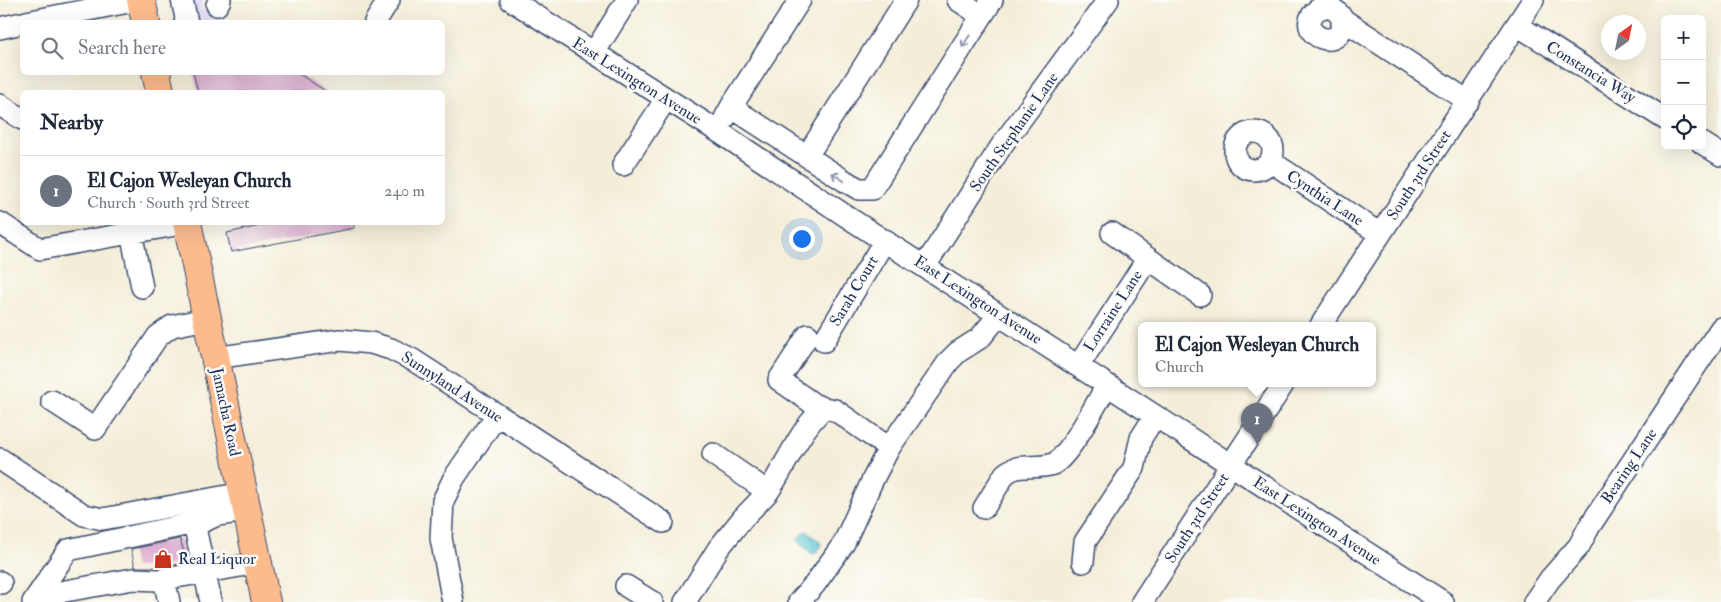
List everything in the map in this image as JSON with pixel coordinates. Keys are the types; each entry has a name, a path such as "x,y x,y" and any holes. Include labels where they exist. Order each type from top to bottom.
{"main road":[{"path":"140,0 145,20"},
{"path":"157,75 160,90"},
{"name":"Jamacha Road","path":"187,225 266,602"}],"street":[{"path":"39,20 140,0"},
{"path":"182,0 187,20"},
{"path":"376,20 389,0"},
{"name":"East Lexington Avenue","path":"511,0 719,132 1443,602"},
{"path":"594,53 627,0"},
{"path":"719,132 731,107 800,0"},
{"path":"807,156 906,0"},
{"path":"731,107 859,189 872,189 987,8 958,0"},
{"name":"South Stephanie Lane","path":"925,266 1002,146 1108,0"},
{"name":"South 3rd Street","path":"1323,322 1533,0"},
{"path":"1342,18 1468,101"},
{"path":"0,28 20,24"},
{"name":"Constancia Way","path":"1517,26 1661,116"},
{"path":"623,165 666,99"},
{"path":"0,105 20,118"},
{"path":"1706,146 1721,155"},
{"name":"Cynthia Lane","path":"1270,161 1381,232"},
{"path":"2,229 40,249 130,228 164,225"},
{"path":"130,228 142,287"},
{"name":"Lorraine Lane","path":"1112,233 1200,295"},
{"name":"Sarah Court","path":"824,408 814,405 779,380 816,338 885,240"},
{"name":"Lorraine Lane","path":"1078,366 1148,258"},
{"path":"799,602 815,584 844,543 889,448 949,361 958,352 980,338 999,315"},
{"path":"52,401 96,430 158,336 172,326 206,319"},
{"name":"Bearing Lane","path":"1534,602 1579,546 1589,527 1721,328"},
{"name":"Sunnyland Avenue","path":"215,358 340,340 372,343 391,349 414,360 662,522"},
{"path":"984,508 1004,474 1009,470 1051,465 1065,454 1107,385"},
{"name":"South 3rd Street","path":"1145,601 1281,387"},
{"path":"684,602 718,549 743,518 768,492 780,475 811,419 824,408 835,410 889,448"},
{"path":"454,602 440,538 443,501 454,478 497,415"},
{"path":"1083,562 1085,542 1134,468 1141,438 1156,416"},
{"path":"713,454 768,492"},
{"path":"0,459 84,515 103,519 245,502"},
{"path":"35,599 68,550 204,521 245,502"},
{"path":"194,523 211,602"},
{"path":"35,599 133,579 164,579 258,563"},
{"path":"164,579 169,602"},
{"path":"626,586 652,602"}],"shaded area":[{"path":"176,0 204,0 200,8 221,20 181,20"}],"water":[{"path":"807,531 821,543 821,547 816,553 812,554 799,542 798,538"}],"building":[{"path":"194,75 301,75 324,90 198,90"},
{"path":"264,225 354,225 354,228 231,252 227,233"},
{"name":"Real Liquor","path":"180,539 187,563 158,567 135,567 131,549"}],"place":[{"name":"El Cajon Wesleyan Church","path":"1257,444"},
{"name":"Real Liquor","path":"163,559"}]}
